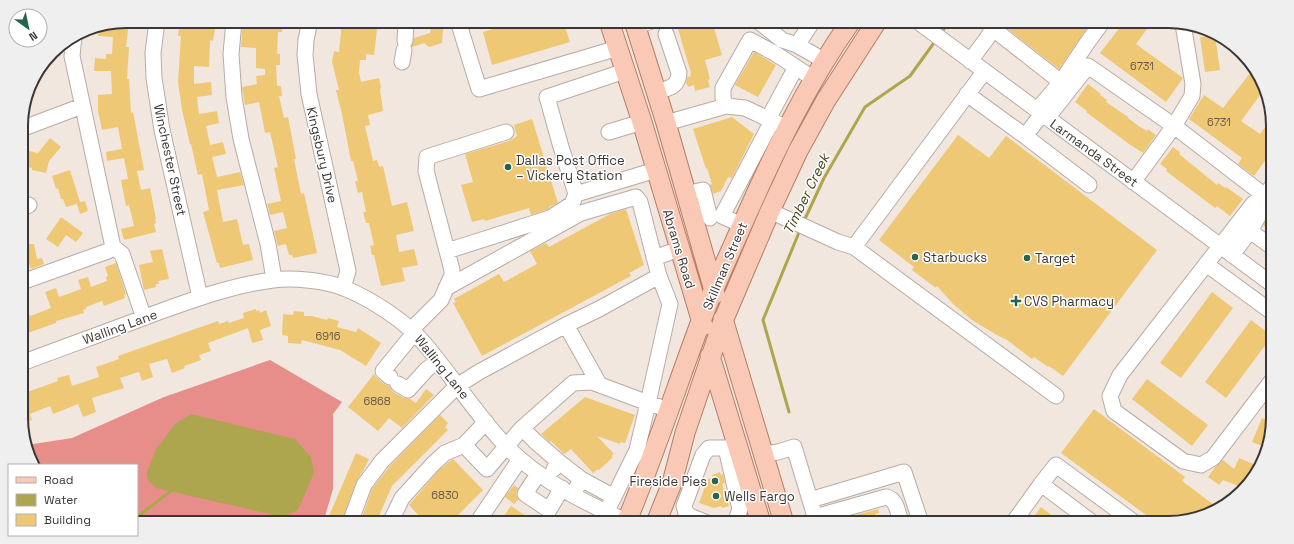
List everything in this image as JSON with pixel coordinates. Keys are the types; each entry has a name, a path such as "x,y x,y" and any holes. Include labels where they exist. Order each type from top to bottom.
{"main road":[{"name":"Abrams Road","path":"611,28 642,122 728,415 730,468 757,516"},
{"name":"Abrams Road","path":"642,28 656,92 686,194 708,218 714,290 782,516"},
{"name":"Skillman Street","path":"630,516 640,489 644,454 669,410 701,320 760,186 763,158 776,123 802,100 847,28"},
{"name":"Skillman Street","path":"659,516 672,483 683,440 724,321 777,214 798,151 826,100 872,28"},
{"path":"642,122 665,120"},
{"path":"683,440 701,414 710,408 718,408 728,415"}],"street":[{"name":"Winchester Street","path":"156,28 153,53 154,72 162,130 200,297"},
{"path":"233,28 231,54 234,97 241,139 268,244 274,279"},
{"name":"Kingsbury Drive","path":"309,28 305,55 306,75 313,116 348,272 343,288"},
{"path":"404,51 406,28"},
{"path":"460,28 479,89 618,48"},
{"path":"726,106 723,98 723,88 757,28"},
{"path":"767,28 782,40 797,45 825,62"},
{"path":"797,45 809,28"},
{"name":"Larmanda Street","path":"928,28 984,72 1266,280"},
{"path":"964,57 988,37 992,28"},
{"path":"999,28 1061,82"},
{"path":"1042,114 1061,82 1098,28"},
{"path":"1133,182 1174,126 1192,96 1194,84 1184,30"},
{"path":"656,92 675,86 679,79 679,73 666,34"},
{"path":"750,40 814,79"},
{"path":"73,43 72,56 113,247 122,254 144,318"},
{"path":"1025,136 1042,114 1088,66 1266,189"},
{"path":"665,120 726,106 746,108 776,123 796,67"},
{"path":"447,251 550,218 572,204 576,194 547,97 625,71"},
{"path":"854,247 984,72"},
{"path":"968,94 1090,185"},
{"path":"28,126 82,106"},
{"path":"610,132 642,122"},
{"path":"438,361 408,390 383,371 412,331 441,300 452,275 452,270 426,171 427,157 506,132"},
{"path":"742,225 708,218 742,178 763,158"},
{"path":"576,194 656,170"},
{"path":"742,178 760,186"},
{"path":"1226,251 1253,204 1266,193"},
{"path":"640,202 663,195"},
{"path":"446,288 581,213 636,197 640,202 659,276 670,304 648,403 644,454 622,481 604,516"},
{"path":"1266,200 1250,231 1226,251 1206,264 1120,375 1110,396 1114,411 1183,461 1200,465 1213,458 1266,388"},
{"path":"777,214 815,231 839,238 854,247 1056,396"},
{"path":"1250,231 1266,243"},
{"path":"28,280 108,251 113,247"},
{"path":"654,258 679,249"},
{"path":"1206,264 1266,308"},
{"path":"353,516 364,486 382,461 457,386 479,372 659,276"},
{"name":"Walling Lane","path":"28,361 200,297 238,286 274,279 318,281 343,288 388,313 412,331 423,342 506,446 520,459 543,476 603,516"},
{"path":"566,325 599,384"},
{"path":"464,445 487,469 522,428 573,383 592,382 669,410"},
{"path":"393,516 402,498 433,464 445,453 464,445 486,422"},
{"path":"522,428 535,442 581,479 614,497"},
{"path":"683,440 703,455"},
{"path":"763,454 778,452 794,447 815,516"},
{"path":"688,516 684,506 689,490 703,455 709,448 730,468 740,509 738,516"},
{"path":"482,516 520,459"},
{"path":"559,462 526,494 549,510 581,479"},
{"path":"1018,516 1056,465 1125,516"},
{"path":"810,500 904,472 919,516"},
{"path":"622,481 640,489"},
{"path":"672,483 689,490"},
{"path":"1041,484 1083,516"},
{"path":"828,516 886,496 895,502 899,516"}],"shaded area":[{"path":"270,360 342,402 333,414 333,489 325,516 138,516 138,464 39,464 38,462 32,444 72,438 164,397"}],"water":[{"path":"191,414 295,439 311,457 314,473 298,510 285,516 279,516 156,488 148,480 147,472 156,449 176,423"}],"building":[{"path":"128,28 126,47 129,47 127,79 129,79 131,113 133,112 144,170 137,171 141,190 150,188 156,219 156,223 154,224 156,232 124,240 121,229 134,226 129,205 126,206 121,180 128,179 124,158 107,161 106,152 122,149 118,127 102,130 98,111 98,95 112,94 111,71 94,71 95,58 106,59 106,54 112,54 113,37 98,36 98,32 100,31"},
{"path":"179,28 215,28 213,41 210,40 209,67 194,66 194,84 211,82 212,95 197,97 199,114 217,111 219,123 206,126 210,145 223,142 226,154 212,157 217,177 240,172 244,185 217,190 223,222 237,219 243,245 249,244 253,260 220,268 219,263 217,263 203,212 209,210 202,174 198,175 182,110 178,82 181,36 178,36"},
{"path":"242,28 282,28 282,32 278,32 277,54 280,54 280,65 276,65 277,86 281,86 282,96 279,96 284,118 288,117 301,194 304,193 317,253 293,258 292,255 289,255 286,244 278,246 274,231 287,228 283,212 270,215 267,204 281,201 274,168 278,167 270,132 265,133 259,102 245,105 242,87 257,84 256,76 265,75 265,69 256,68 256,48 241,47"},
{"path":"341,28 377,28 374,55 366,54 366,60 360,60 359,72 361,82 379,78 383,111 368,115 370,125 365,126 373,161 377,160 379,167 383,166 392,206 407,202 414,231 396,235 399,252 414,249 418,265 402,268 405,281 381,286 374,255 372,255 370,246 374,245 369,223 366,223 363,212 366,212 362,192 358,193 355,181 358,181 353,161 351,161 336,90 339,90 332,62 334,51 339,52"},
{"path":"431,28 442,28 442,43 429,47 424,43 412,47 414,38 430,33"},
{"path":"496,28 565,28 570,42 492,65 483,32"},
{"path":"714,28 722,55 705,60 710,79 708,80 710,87 695,91 694,85 688,87 686,82 687,77 691,76 691,73 678,29"},
{"path":"1007,28 1087,28 1059,69"},
{"path":"1120,28 1148,28 1136,44 1183,78 1166,102 1100,53"},
{"path":"1207,36 1216,40 1220,70 1205,72 1200,37"},
{"path":"754,52 776,65 758,97 735,85"},
{"path":"1250,73 1261,94 1241,121 1260,134 1266,126 1266,159 1254,176 1238,164 1242,158 1189,119 1204,95 1223,108"},
{"path":"1088,84 1107,100 1106,102 1140,127 1147,131 1148,129 1156,135 1143,153 1086,112 1087,111 1075,102"},
{"path":"732,117 754,134 732,178 728,177 721,191 713,194 710,185 712,184 693,129"},
{"name":"Dallas Post Office – Vickery Station","path":"532,119 558,203 546,210 531,215 529,208 485,221 484,219 472,222 461,185 473,182 465,154 509,141 517,136 514,125"},
{"name":"Target","path":"958,135 989,158 1006,136 1157,250 1063,376 1034,357 1032,359 1007,340 972,320 953,304 937,286 936,288 912,270 914,267 879,240"},
{"path":"50,138 61,147 49,161 46,173 32,170 32,168 28,167 28,151 38,153"},
{"path":"1173,147 1180,152 1179,154 1217,185 1218,183 1225,188 1226,187 1243,199 1230,216 1217,206 1215,208 1166,171 1167,169 1160,164"},
{"path":"70,170 80,202 85,201 88,211 80,214 77,204 66,207 63,199 61,199 58,188 56,189 52,176"},
{"path":"626,209 644,265 629,273 631,276 482,356 453,303 456,302 454,299 499,274 504,282 537,264 530,251 546,243 549,247 610,214"},
{"path":"61,217 83,233 76,242 66,235 58,247 46,239"},
{"path":"1266,219 1266,227 1263,225"},
{"path":"28,240 29,244 34,244 37,259 42,258 44,264 31,269 29,264"},
{"path":"162,249 169,279 158,281 159,284 156,284 156,287 144,290 139,265 153,262 150,251"},
{"path":"116,263 126,294 124,295 125,298 104,306 102,301 86,307 86,309 83,310 84,313 56,321 56,323 28,333 28,311 30,316 51,308 45,292 56,288 59,297 81,289 78,280 88,277 91,287 107,281 106,277 108,276 105,267"},
{"path":"1212,292 1233,308 1181,378 1160,363"},
{"path":"256,309 256,311 259,310 260,313 266,310 271,326 260,330 263,340 252,343 248,328 208,343 211,351 199,355 201,360 184,366 185,368 172,373 167,359 149,364 153,377 142,381 139,372 120,378 124,388 92,398 96,412 83,417 78,404 53,414 50,406 30,414 32,420 28,421 28,392 58,381 57,378 69,375 72,386 99,377 96,367 119,359 118,356 218,321 219,324 228,321 229,323 244,318 243,313"},
{"path":"294,311 304,312 304,316 312,316 327,320 328,318 339,321 337,327 356,332 358,328 381,343 366,366 340,350 302,340 301,344 288,343 288,336 282,335 283,314 293,315"},
{"path":"1251,320 1266,331 1266,344 1226,398 1205,382"},
{"path":"374,374 384,384 389,386 393,392 416,403 426,389 434,395 402,428 389,418 378,431 348,407"},
{"path":"1147,379 1208,425 1192,446 1132,399"},
{"path":"585,397 635,415 625,443 620,442 620,444 597,436 614,454 611,456 613,457 599,470 598,469 593,473 571,449 564,454 551,441 550,442 541,434"},
{"path":"1094,409 1185,477 1182,481 1214,505 1194,513 1175,516 1147,516 1061,453"},
{"path":"440,415 448,423 445,427 448,430 392,486 379,516 362,516 372,489 389,467"},
{"path":"1262,418 1266,420 1262,446 1252,442"},
{"path":"356,453 369,459 356,482 344,516 329,516"},
{"path":"1239,458 1255,465 1250,473 1238,486 1223,480 1219,485 1208,477 1215,467 1223,460 1234,469"},
{"path":"453,459 483,490 457,516 419,516 409,505 439,470"},
{"path":"720,472 721,475 723,474 725,483 722,484 729,506 714,508 699,503 708,479 713,478 712,475"},
{"path":"514,485 518,488 516,494 518,500 514,504 505,497"},
{"path":"511,506 526,516 504,516"},
{"path":"1041,507 1052,516 1034,516"},
{"path":"878,509 879,513 875,514 876,516 852,516"}],"waterway":[{"name":"Timber Creek","path":"940,34 945,28"},
{"name":"Timber Creek","path":"804,221 824,178 865,107 910,76 936,40"},
{"name":"Timber Creek","path":"789,412 763,320 800,230"},
{"path":"138,516 172,490"}],"place":[{"name":"Dallas Post Office – Vickery Station","path":"508,167"},
{"name":"Starbucks","path":"915,257"},
{"name":"Target","path":"1027,258"},
{"name":"CVS Pharmacy","path":"1016,301"},
{"name":"Fireside Pies","path":"715,481"},
{"name":"Wells Fargo","path":"716,496"}]}
